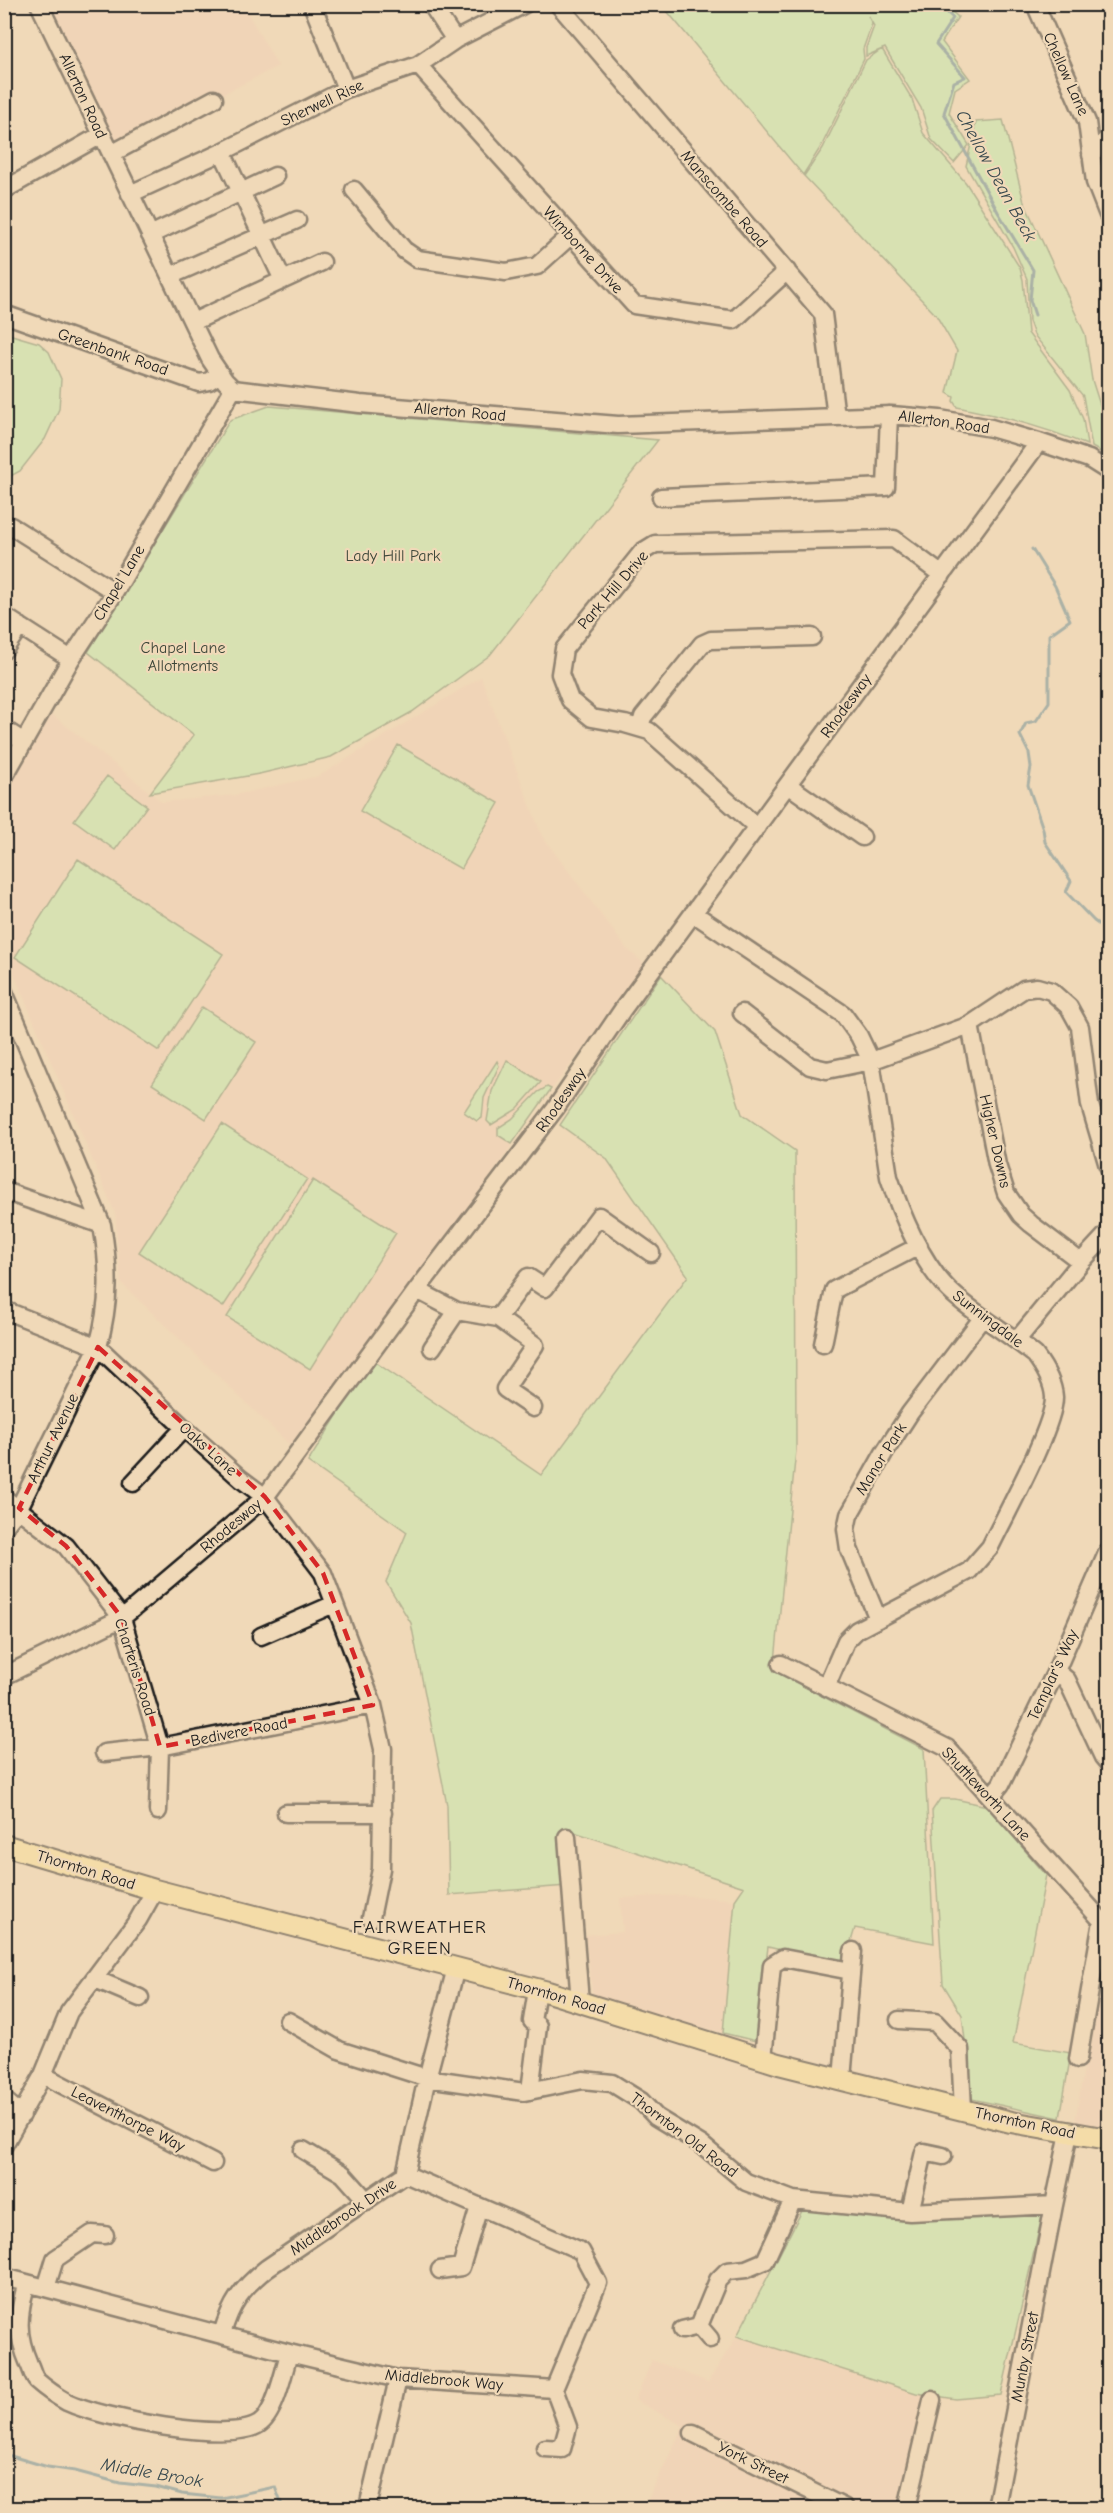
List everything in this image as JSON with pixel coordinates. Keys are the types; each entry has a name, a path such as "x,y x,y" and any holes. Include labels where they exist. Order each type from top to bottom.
{"main road":[{"name":"Thornton Road","path":"4,1845 155,1890 580,2002 763,2059 963,2110 1108,2139"}],"street":[{"name":"Allerton Road","path":"39,4 210,359 233,388 360,404 618,425 889,415 939,419 990,428 1040,442 1089,459 1108,471"},
{"path":"312,4 346,88"},
{"path":"431,4 455,40"},
{"name":"Sherwell Rise","path":"130,194 222,152 346,88 418,65 455,40 525,4"},
{"name":"Manscombe Road","path":"558,4 823,314 836,417"},
{"name":"Chellow Lane","path":"1035,4 1087,122 1095,182 1108,215"},
{"name":"Wimborne Drive","path":"418,65 634,305 734,320 787,272"},
{"path":"111,154 214,99"},
{"path":"4,190 101,135"},
{"path":"1091,155 1108,138"},
{"path":"222,152 283,280"},
{"path":"150,235 275,176"},
{"path":"354,190 404,250 417,259 506,272 537,266 570,236"},
{"path":"170,276 297,220"},
{"path":"193,322 322,262"},
{"name":"Greenbank Road","path":"4,314 199,383 209,381 220,374"},
{"name":"Chapel Lane","path":"4,777 71,659 115,591 233,388"},
{"path":"662,497 886,487 889,415"},
{"name":"Rhodesway","path":"4,1676 122,1618 265,1497 417,1290 542,1127 623,1009 1040,442"},
{"path":"11,526 115,591"},
{"name":"Park Hill Drive","path":"757,827 649,731 592,718 570,700 560,675 564,649 642,552 655,544 894,539 942,575"},
{"path":"4,616 71,659"},
{"path":"4,650 20,626"},
{"path":"640,728 643,717 702,644 711,640 812,638"},
{"path":"4,729 24,742"},
{"path":"788,785 862,837"},
{"name":"Sunningdale","path":"693,914 843,1014 859,1036 871,1061 889,1177 919,1246 941,1282 983,1317 1035,1355 1045,1368 1052,1385 1054,1398 1046,1428 990,1547 969,1571 857,1630 846,1641 826,1688"},
{"path":"742,1013 810,1065 827,1070 871,1061 970,1024 1031,987 1051,991 1060,997 1076,1017 1080,1027 1090,1105 1108,1166"},
{"path":"4,992 102,1225 107,1253 108,1289 107,1314 98,1347 4,1310"},
{"name":"Higher Downs","path":"970,1024 997,1165 1006,1193 1020,1215 1081,1262"},
{"path":"4,1191 102,1225"},
{"path":"498,1318 528,1277 544,1288 599,1216 651,1253"},
{"path":"1017,1340 1108,1233"},
{"path":"823,1344 834,1290 919,1246"},
{"path":"417,1290 458,1311 498,1318 535,1345 505,1389 533,1408"},
{"path":"432,1348 458,1311"},
{"name":"Manor Park","path":"878,1619 849,1548 846,1529 849,1515 910,1413 983,1317"},
{"name":"Oaks Lane","path":"98,1347 184,1428 241,1479 265,1497 323,1573 373,1705 383,1749 381,1869 371,1918"},
{"name":"Arthur Avenue","path":"4,1527 19,1508 98,1347"},
{"path":"133,1482 184,1428"},
{"name":"Charteris Road","path":"4,1498 66,1546 122,1618 160,1747 158,1811"},
{"name":"Templar's Way","path":"991,1796 1001,1784 1056,1671 1108,1551"},
{"path":"261,1636 334,1604"},
{"name":"Shuttleworth Lane","path":"781,1664 946,1748 1105,1923 1078,2059"},
{"path":"1056,1671 1067,1680 1103,1757 1108,1763"},
{"name":"Bedivere Road","path":"104,1753 160,1747 373,1705"},
{"path":"286,1813 383,1813"},
{"path":"567,1837 580,2002"},
{"path":"4,2145 42,2075 69,2012 138,1920 155,1890"},
{"path":"842,2079 853,1951"},
{"path":"763,2059 772,1965 783,1958 851,1971"},
{"name":"Middlebrook Drive","path":"222,2334 229,2310 246,2285 267,2268 405,2174 456,1968"},
{"path":"95,1979 140,1998"},
{"path":"530,2091 538,2026 532,2021 537,1990"},
{"path":"899,2020 935,2022 960,2049 963,2110"},
{"name":"Thornton Old Road","path":"288,2021 339,2050 427,2078 524,2092 583,2080 612,2083 641,2101 656,2117 702,2145 746,2182 794,2200 910,2212 1054,2205"},
{"name":"Leaventhorpe Way","path":"42,2075 213,2163"},
{"path":"4,2100 22,2115"},
{"path":"1054,2205 1069,2133"},
{"path":"303,2150 344,2174 367,2201"},
{"path":"910,2212 924,2152 943,2156"},
{"path":"405,2174 581,2252 598,2283 554,2389 568,2427 562,2449 545,2448"},
{"path":"699,2325 718,2280 727,2271 746,2269 765,2261 794,2200"},
{"name":"Munby Street","path":"996,2508 1054,2205"},
{"path":"440,2270 461,2267 479,2207"},
{"path":"46,2288 55,2259 92,2234 105,2235"},
{"name":"Middlebrook Way","path":"4,2277 26,2285 46,2288 289,2353 398,2379 554,2389"},
{"path":"26,2285 19,2312 20,2342 36,2380 67,2402 119,2419 196,2430 249,2430 262,2422 276,2399 289,2353"},
{"path":"682,2330 699,2325"},
{"path":"699,2325 710,2339"},
{"path":"368,2507 398,2379"},
{"path":"907,2508 932,2400"},
{"name":"York Street","path":"693,2433 845,2508"}],"highlighted area":[{"path":"98,1347 265,1497 323,1573 373,1705 160,1747 122,1618 66,1546 19,1508"}],"shaded area":[{"path":"48,5 243,5 278,66 114,150"},
{"path":"481,677 542,836 627,949 647,966 548,1094 439,1250 292,1447 121,1283 115,1213 5,953 4,806 7,793 49,712 162,802 235,795 319,776"},
{"path":"682,1895 735,1900 723,2033 593,1997 585,1935 623,1932 620,1898"},
{"path":"1105,1938 1108,1939 1108,2127 1075,2123"},
{"path":"737,2336 916,2393 940,2397 919,2508 644,2508 683,2426 635,2400 652,2360 708,2382"}],"green space":[{"path":"662,5 944,5 958,17 942,42 970,79 955,89 949,113 969,145 954,163 931,139 921,108 885,48 866,56 866,48 874,26 868,16 872,24 863,49 864,59 822,145 803,175"},
{"path":"882,49 912,99 923,133 966,183 1020,268 1028,333 1070,390 1083,419 1087,445 1023,423 957,407 953,401 954,397 947,393 957,351 936,315 804,176 823,148 866,60"},
{"path":"1003,120 1024,202 1085,334 1092,380 1108,430 1108,456 1092,447 1083,396 1034,335 1029,321 1027,279 1013,247 966,166 976,122"},
{"path":"5,333 39,343 49,352 61,379 59,409 45,439 20,471 5,479"},
{"name":"Lady Hill Park","path":"269,406 658,440 490,655 412,712 331,757 259,774 150,793 194,735 88,652 230,420"},
{"path":"398,745 499,803 461,869 360,811"},
{"path":"107,776 147,806 115,850 74,820"},
{"path":"78,859 223,954 159,1051 15,957"},
{"path":"661,975 715,1032 742,1114 795,1151 796,1450 774,1671 924,1749 934,1943 855,1928 846,1958 836,1963 768,1947 756,2041 723,2033 735,1900 744,1887 565,1829 567,1886 449,1895 447,1805 411,1623 386,1582 407,1532 308,1462 372,1360 541,1475 688,1276 606,1158 560,1125"},
{"path":"202,1007 256,1042 206,1119 152,1084"},
{"path":"507,1060 541,1082 517,1109 491,1125 487,1121 492,1091"},
{"path":"497,1061 499,1066 484,1098 482,1118 477,1121 464,1112"},
{"path":"547,1087 551,1089 512,1144 498,1135 498,1128 512,1119 538,1092"},
{"path":"222,1124 307,1179 223,1307 139,1252"},
{"path":"313,1180 396,1233 310,1369 227,1317"},
{"path":"940,1799 955,1799 987,1806 1046,1875 1013,2043 1071,2053 1060,2118 972,2099 962,2015 943,1984 932,1811"},
{"path":"804,2207 1043,2212 1001,2395 956,2399 916,2393 737,2336"}],"waterway":[{"name":"Chellow Dean Beck","path":"938,4 953,18 936,44 965,77 954,82 944,113 998,212 1033,270 1030,300 1035,315"},
{"name":"Chellow Dean Beck","path":"1032,549 1055,586 1070,620 1049,635 1049,702 1036,721 1026,723 1020,735 1029,753 1031,767 1028,785 1045,842 1071,881 1066,892 1094,921 1108,931"},
{"name":"Middle Brook","path":"4,2454 48,2467 182,2494 221,2498 275,2487 283,2508"},
{"name":"Middle Brook","path":"467,2508 474,2505 505,2508"},
{"name":"Middle Brook","path":"580,2508 601,2505 612,2508"}],"district":[{"name":"FAIRWEATHER GREEN","path":"420,1937"}],"park label":[{"name":"Chapel Lane Allotments","path":"183,657"}]}
